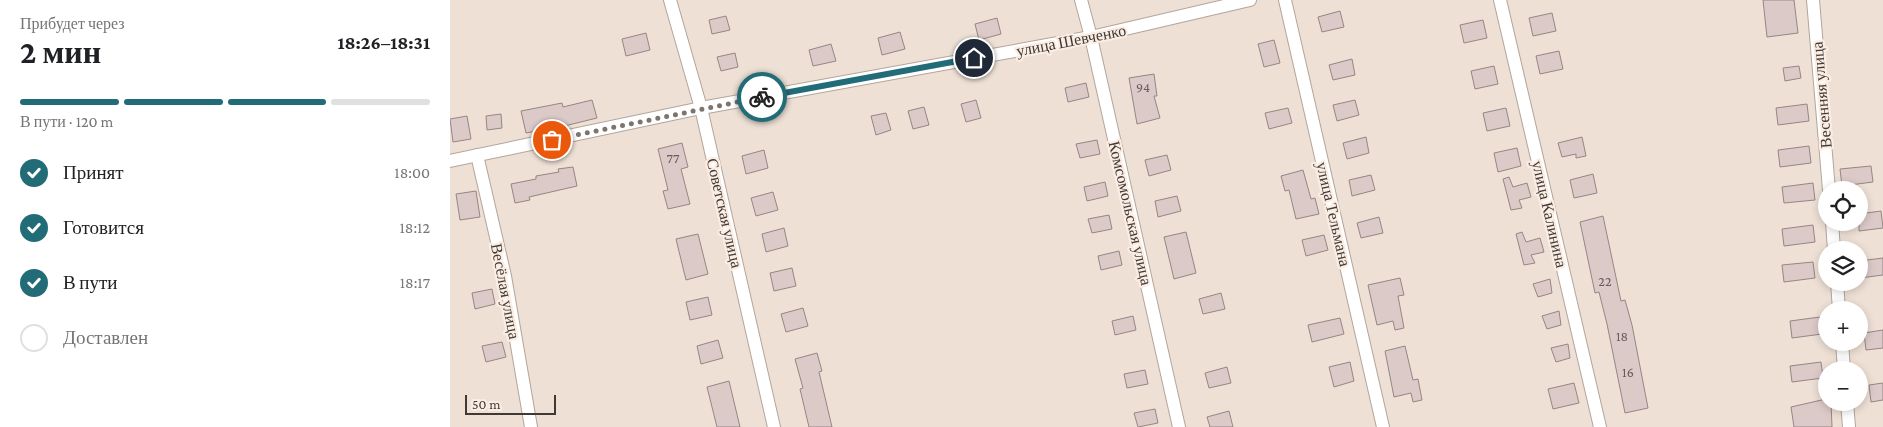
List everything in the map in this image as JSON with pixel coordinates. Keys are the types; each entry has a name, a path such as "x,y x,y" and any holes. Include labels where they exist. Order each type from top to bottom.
{"street":[{"name":"Советская улица","path":"670,0 701,108 774,427"},
{"name":"Комсомольская улица","path":"1081,0 1179,427"},
{"name":"улица Шевченко","path":"450,161 701,108 1091,37 1250,0"},
{"name":"улица Тельмана","path":"1285,0 1383,427"},
{"name":"улица Калинина","path":"1500,0 1600,427"},
{"name":"Весенняя улица","path":"1813,0 1828,181"},
{"name":"Весёлая улица","path":"477,155 504,276 531,427"},
{"path":"1848,411 1849,427"}],"building":[{"path":"1763,0 1794,0 1798,33 1767,37"},
{"path":"1340,11 1344,27 1322,32 1318,17"},
{"path":"1552,13 1556,31 1533,36 1529,18"},
{"path":"726,16 730,30 712,34 709,20"},
{"path":"997,18 1001,34 979,40 975,24"},
{"path":"1483,20 1487,38 1464,43 1460,25"},
{"path":"900,32 905,49 882,55 878,38"},
{"path":"646,33 650,50 626,56 622,39"},
{"path":"1274,40 1280,63 1264,67 1258,44"},
{"path":"831,44 836,61 813,66 809,50"},
{"path":"1559,51 1563,69 1540,74 1536,56"},
{"path":"735,53 738,67 721,71 717,57"},
{"path":"1352,59 1355,75 1333,80 1329,65"},
{"path":"1494,66 1498,84 1475,89 1471,71"},
{"path":"1799,66 1801,78 1785,81 1783,68"},
{"path":"1154,74 1157,96 1154,96 1160,118 1137,124 1129,78"},
{"path":"1086,83 1089,97 1068,102 1065,88"},
{"path":"592,100 597,118 526,133 521,111 562,103 563,107"},
{"path":"976,100 981,118 966,122 961,104"},
{"path":"1355,100 1359,115 1337,121 1333,105"},
{"path":"1807,104 1809,121 1778,125 1776,108"},
{"path":"924,107 929,125 913,129 908,111"},
{"path":"1288,108 1292,123 1269,129 1265,113"},
{"path":"1506,108 1510,126 1487,131 1483,113"},
{"path":"886,113 891,130 876,135 871,116"},
{"path":"501,114 502,128 487,130 486,116"},
{"path":"467,116 471,139 453,142 450,119"},
{"path":"1366,137 1369,153 1347,159 1343,143"},
{"path":"1582,137 1586,156 1576,158 1576,154 1562,157 1558,143"},
{"path":"1097,140 1100,154 1080,158 1076,144"},
{"path":"682,143 688,167 681,169 690,204 668,209 663,191 668,190 658,149"},
{"path":"1809,146 1811,163 1780,167 1778,150"},
{"path":"1517,148 1521,166 1498,172 1494,153"},
{"path":"764,150 768,168 746,174 742,156"},
{"path":"1167,155 1171,170 1149,176 1145,160"},
{"path":"1871,166 1873,182 1841,181 1840,169"},
{"path":"573,167 577,186 529,197 530,200 515,203 511,184 536,179 536,176 559,172 558,169"},
{"path":"1303,170 1311,199 1315,198 1319,214 1296,219 1289,190 1285,191 1281,176"},
{"path":"1593,174 1597,193 1574,198 1570,180"},
{"path":"1371,175 1375,190 1352,196 1349,180"},
{"path":"1509,177 1513,187 1527,183 1531,197 1519,200 1522,208 1511,210 1503,179"},
{"path":"1105,182 1108,196 1087,201 1084,187"},
{"path":"1813,183 1815,200 1784,203 1782,187"},
{"path":"476,191 480,217 460,220 456,194"},
{"path":"773,192 778,210 756,216 751,198"},
{"path":"1177,196 1181,211 1158,217 1155,201"},
{"path":"1881,211 1883,228 1868,230 1868,213"},
{"path":"1109,215 1112,229 1092,233 1088,219"},
{"path":"1603,216 1621,301 1625,300 1632,325 1648,408 1625,413 1607,324 1599,292 1595,293 1580,222"},
{"path":"1379,217 1383,233 1361,238 1357,223"},
{"path":"1813,225 1815,242 1784,246 1782,229"},
{"path":"784,228 788,246 766,252 762,234"},
{"path":"1186,232 1196,273 1174,279 1164,237"},
{"path":"1522,232 1526,242 1540,238 1544,252 1531,255 1535,263 1524,265 1516,234"},
{"path":"698,234 708,274 686,280 676,239"},
{"path":"1324,235 1328,250 1306,256 1302,240"},
{"path":"1119,251 1122,265 1101,270 1098,256"},
{"path":"1883,258 1883,275 1868,277 1868,260"},
{"path":"1813,262 1815,278 1784,282 1782,265"},
{"path":"792,268 796,286 774,291 770,273"},
{"path":"1400,278 1404,295 1398,296 1404,328 1395,330 1393,321 1377,325 1368,285"},
{"path":"1550,279 1552,293 1538,297 1533,284"},
{"path":"492,289 495,304 475,309 472,293"},
{"path":"1221,293 1225,309 1203,314 1199,299"},
{"path":"708,297 712,315 690,320 686,302"},
{"path":"803,308 808,326 786,332 781,314"},
{"path":"1559,311 1561,325 1547,329 1542,316"},
{"path":"1133,316 1136,330 1115,335 1112,321"},
{"path":"1818,317 1818,335 1792,338 1790,321"},
{"path":"1340,318 1344,334 1312,342 1308,325"},
{"path":"1883,330 1883,348 1868,350 1868,332"},
{"path":"718,340 723,358 701,364 697,346"},
{"path":"502,342 506,357 486,362 482,346"},
{"path":"1568,344 1570,358 1556,362 1551,348"},
{"path":"1405,346 1413,380 1418,379 1422,400 1413,402 1411,393 1394,397 1385,351"},
{"path":"817,353 822,371 819,372 832,427 809,427 800,389 803,388 795,359"},
{"path":"1350,362 1354,381 1334,387 1329,367"},
{"path":"1818,362 1818,379 1792,382 1790,366"},
{"path":"1227,367 1231,383 1209,388 1205,373"},
{"path":"1145,370 1148,384 1127,388 1124,374"},
{"path":"729,381 740,427 717,427 707,387"},
{"path":"1574,383 1579,403 1553,409 1548,389"},
{"path":"1883,383 1883,400 1871,402 1869,385"},
{"path":"1818,401 1818,411 1831,411 1832,427 1794,427 1791,407"},
{"path":"1155,409 1158,423 1138,427 1134,413"},
{"path":"1229,411 1233,427 1210,427 1207,417"}],"way so far":[{"path":"552,140 762,97"}],"route":[{"path":"762,97 974,58"}]}
